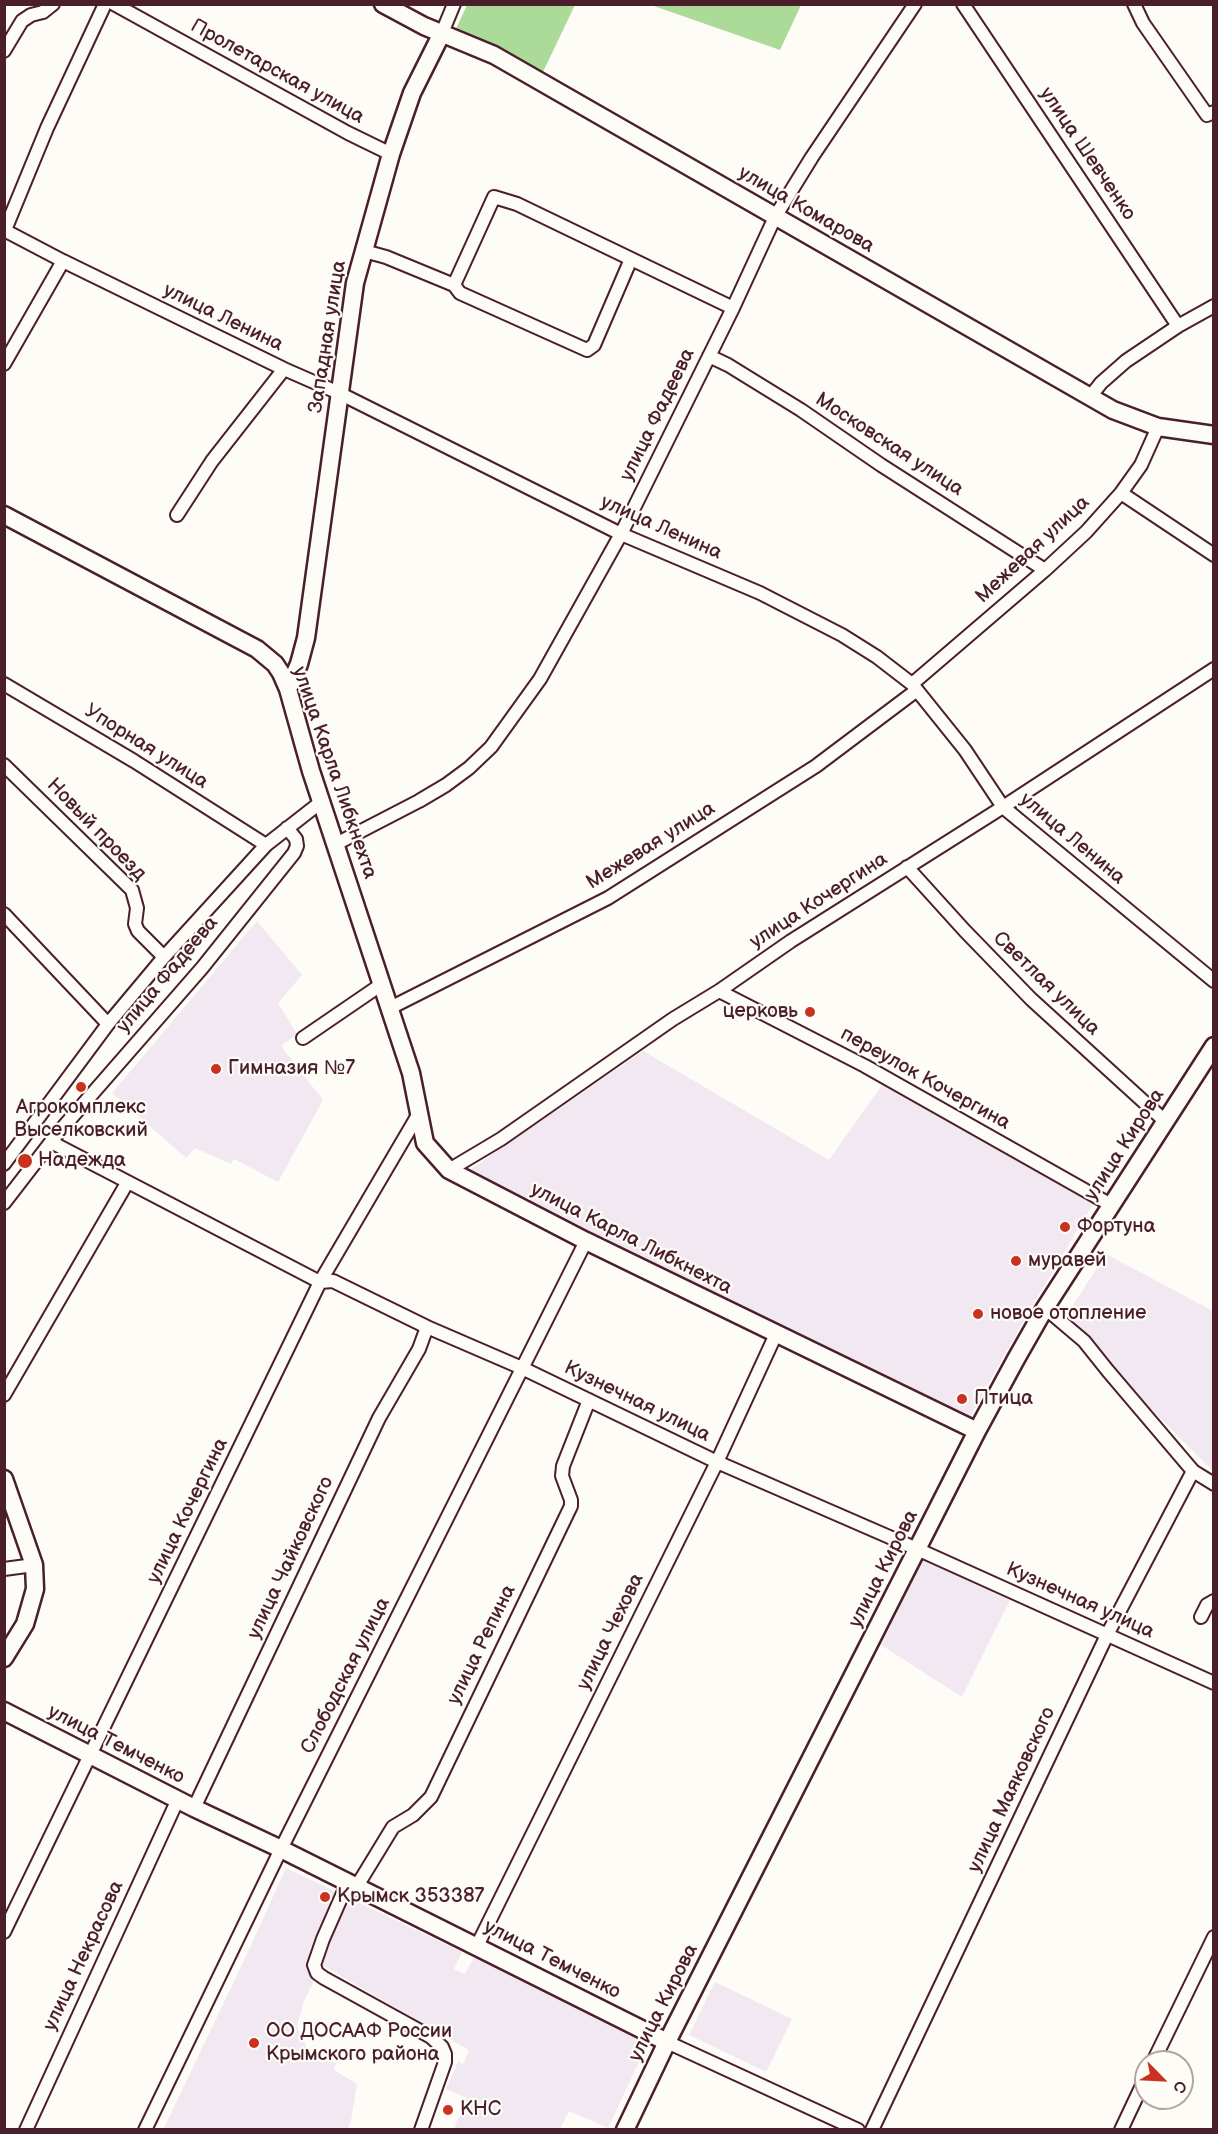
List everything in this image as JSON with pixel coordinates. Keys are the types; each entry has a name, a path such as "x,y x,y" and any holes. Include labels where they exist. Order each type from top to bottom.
{"main road":[{"name":"улица Комарова","path":"383,4 424,26 494,55 1113,410 1158,427 1214,435"},
{"name":"Западная улица","path":"288,689 299,664 306,638 355,283 391,154 412,93 442,33"},
{"name":"улица Карла Либкнехта","path":"4,515 257,650 275,664 288,689 321,802 411,1073 425,1143 449,1170 586,1241 977,1431"},
{"name":"улица Кирова","path":"625,2130 667,2042 977,1431 1045,1308 1214,1046"},
{"path":"4,1479 34,1565 35,1589 25,1624 4,1658"},
{"name":"улица Темченко","path":"4,1711 194,1808 353,1884 667,2042"}],"street":[{"path":"4,51 22,21 31,15 43,12 53,4"},
{"path":"5,230 47,128 105,4"},
{"name":"Пролетарская улица","path":"114,4 348,133 391,154"},
{"name":"Западная улица","path":"442,33 454,4"},
{"name":"улица Фадеева","path":"336,844 446,785 469,768 490,747 540,679 621,534 733,308 775,217 812,157 915,4"},
{"name":"улица Шевченко","path":"963,4 1178,326"},
{"path":"1134,4 1143,23 1200,107 1207,115 1214,112"},
{"path":"454,285 494,197 517,204 733,308"},
{"name":"улица Ленина","path":"5,230 63,261 284,369 339,393 621,534 760,593 832,629 877,657 914,687 965,750 1003,807 1214,981"},
{"path":"364,250 454,285 460,293 587,350 594,345 632,259"},
{"path":"4,363 63,261"},
{"path":"1090,397 1101,383 1126,361 1178,326 1214,306"},
{"name":"Московская улица","path":"709,356 728,365 801,410 881,465 1045,570"},
{"path":"177,515 212,461 284,369"},
{"name":"Межевая улица","path":"390,1008 608,898 816,766 914,687 1086,532 1121,493 1141,465 1158,427"},
{"path":"1121,493 1214,555"},
{"name":"улица Кочергина","path":"449,1170 501,1139 673,1019 1214,669"},
{"name":"Упорная улица","path":"4,684 134,761 266,845"},
{"name":"Новый проезд","path":"4,765 132,890 137,909 135,924 138,931 164,957"},
{"name":"улица Фадеева","path":"4,1164 108,1024 164,957 266,845 321,802"},
{"name":"улица Фадеева","path":"4,1203 51,1142 202,968 294,853 297,846 296,839 286,828"},
{"name":"Светлая улица","path":"907,867 964,931 1030,999 1166,1122"},
{"path":"4,914 108,1024"},
{"path":"303,1038 382,984"},
{"name":"переулок Кочергина","path":"718,991 865,1066 1111,1205"},
{"name":"улица Кочергина","path":"4,1932 320,1282 418,1115"},
{"path":"36,1122 51,1142"},
{"name":"Кузнечная улица","path":"51,1142 320,1282 333,1281 427,1327 522,1368 717,1462 1214,1683"},
{"path":"4,1395 127,1183"},
{"name":"Слободская улица","path":"146,2130 281,1849 586,1241"},
{"path":"1045,1308 1084,1341 1193,1471 1214,1484"},
{"name":"улица Чайковского","path":"194,1808 373,1429 419,1348 427,1327"},
{"name":"улица Чехова","path":"477,1946 717,1462 776,1334"},
{"name":"улица Репина","path":"421,2130 445,2062 442,2046 431,2037 324,1978 317,1973 314,1965 323,1939 353,1884 393,1827 418,1810 431,1797 571,1506 562,1476 563,1466 589,1400"},
{"name":"улица Маяковского","path":"872,2130 1107,1635 1193,1471"},
{"path":"4,1569 34,1565"},
{"path":"1201,1617 1207,1605 1214,1601"},
{"name":"улица Некрасова","path":"26,2130 178,1799"},
{"path":"1159,2050 1214,1937"},
{"name":"улица Темченко","path":"667,2042 858,2130"},
{"path":"1120,2130 1134,2101"}],"shaded area":[{"name":"Гимназия №7","path":"257,921 302,975 278,1003 297,1034 281,1046 323,1100 278,1182 234,1159 231,1164 195,1148 186,1158 112,1093"},
{"path":"643,1051 829,1160 882,1085 1093,1204 1029,1311 969,1419 468,1171"},
{"path":"1106,1254 1213,1311 1213,1471 1111,1369 1091,1341 1066,1316"},
{"path":"923,1560 1010,1600 962,1697 881,1645"},
{"path":"286,1868 462,1952 454,1969 465,1974 474,1957 648,2043 608,2128 569,2111 560,2129 454,2129 467,2098 446,2089 458,2062 463,2064 469,2050 322,1965 304,2001 297,2026 307,2048 336,2063 334,2070 357,2084 348,2129 163,2130"},
{"path":"715,1982 792,2019 766,2072 689,2035"}],"green space":[{"path":"801,4 780,50 651,5"},
{"path":"467,5 575,5 542,74 455,31"}],"place":[{"name":"церковь","path":"810,1012"},
{"name":"Гимназия №7","path":"216,1069"},
{"name":"Агрокомплекс Выселковский","path":"81,1087"},
{"name":"Надежда","path":"25,1161"},
{"name":"Фортуна","path":"1065,1227"},
{"name":"муравей","path":"1016,1261"},
{"name":"новое отопление","path":"978,1314"},
{"name":"Птица","path":"962,1399"},
{"name":"Крымск 353387","path":"325,1897"},
{"name":"ОО ДОСААФ России Крымского района","path":"254,2043"},
{"name":"КНС","path":"448,2110"}]}
